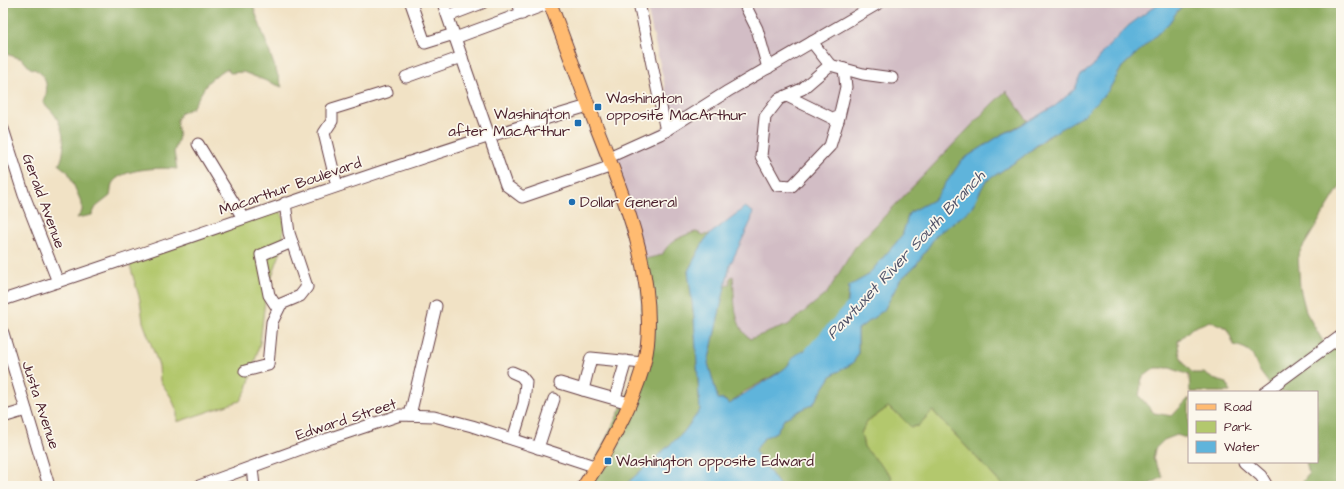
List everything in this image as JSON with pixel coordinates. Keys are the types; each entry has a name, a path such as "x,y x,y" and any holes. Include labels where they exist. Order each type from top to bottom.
{"main road":[{"path":"550,3 588,106 611,161 639,244 646,294 648,338 638,385 597,467 584,486"}],"street":[{"path":"411,3 425,44 455,36 522,14 550,3"},
{"path":"443,3 490,135 506,185 522,197 611,161 666,131 728,91 880,3"},
{"path":"448,16 482,3"},
{"path":"518,3 522,14"},
{"path":"639,3 666,131"},
{"path":"744,3 757,29 768,68"},
{"path":"812,42 830,65 862,74 892,78"},
{"path":"406,77 462,57"},
{"path":"830,65 802,89 779,100 765,117 762,156 777,185 792,186 830,146 846,87 844,69"},
{"path":"337,186 324,133 332,121 332,109 387,92"},
{"path":"787,96 838,121"},
{"name":"Macarthur Boulevard","path":"3,300 285,203 490,135 588,106"},
{"name":"Gerald Avenue","path":"3,129 24,195 58,282"},
{"path":"198,144 244,218"},
{"path":"245,371 268,365 272,322 278,309 281,304 300,296 307,287 292,242 285,203"},
{"path":"278,309 269,295 260,255 292,242"},
{"path":"410,416 436,306"},
{"name":"Justa Avenue","path":"3,333 49,486"},
{"path":"1266,391 1341,336"},
{"path":"583,390 591,358 643,363"},
{"path":"615,398 626,361"},
{"path":"512,372 521,376 526,382 524,403 513,439"},
{"path":"560,383 630,402"},
{"path":"538,448 554,399"},
{"path":"3,417 26,410"},
{"name":"Edward Street","path":"199,486 375,422 400,415 434,416 513,439 597,467"},
{"path":"1246,463 1261,476 1267,486"},
{"path":"252,468 254,486"}],"shaded area":[{"path":"646,3 1159,3 1127,26 1102,53 1093,66 1081,76 1075,89 1055,106 1028,121 1006,91 855,246 827,293 788,325 750,339 743,333 736,315 733,276 730,278 730,284 725,286 730,265 751,221 745,207 710,234 704,235 696,232 662,255 641,260 614,154 673,122"}],"green space":[{"path":"3,3 252,3 282,87 243,72 230,73 228,69 220,72 208,82 192,108 181,113 177,120 179,137 174,152 177,169 162,168 142,170 123,175 116,179 112,184 110,196 96,207 92,215 77,218 82,211 82,204 68,172 59,165 64,146 62,132 60,125 52,111 43,103 46,92 46,82 40,73 30,68 22,59 6,54 6,39 3,30"},
{"path":"1187,3 1285,3 1313,6 1324,3 1341,3 1341,36 1339,40 1341,44 1341,185 1298,255 1300,288 1306,312 1325,345 1338,341 1341,345 1341,486 1299,486 1309,474 1306,463 1318,463 1318,391 1266,391 1270,386 1259,370 1251,353 1234,345 1227,328 1210,321 1192,328 1178,341 1180,355 1186,366 1193,373 1204,373 1213,379 1227,383 1230,391 1190,391 1189,375 1170,368 1155,368 1142,378 1139,396 1154,413 1172,416 1188,399 1188,439 1177,435 1164,440 1155,449 1153,459 1163,477 1146,486 1003,486 934,412 932,411 918,426 911,427 888,407 866,423 861,433 864,447 892,477 886,486 780,486 755,451 764,438 776,432 785,418 813,404 832,375 853,363 858,354 858,329 884,310 900,280 916,265 937,234 961,217 971,207 985,182 1021,158 1108,91 1122,67 1169,23 1178,10"},
{"path":"1006,91 1028,121 1001,135 962,160 935,199 909,213 902,236 867,276 849,287 846,313 841,327 834,334 816,346 795,356 785,369 742,393 730,404 723,399 718,399 708,363 725,286 730,284 730,278 733,276 737,318 744,333 750,339 788,325 827,293 855,247"},
{"path":"278,205 284,219 283,246 266,292 260,343 247,389 240,401 177,422 177,411 171,397 160,381 159,366 143,322 140,300 128,259"},
{"path":"696,232 704,235 710,234 704,241 688,271 694,318 700,410 683,433 624,486 583,486 643,363 641,260 662,255 668,246 676,240"},
{"path":"888,407 911,427 918,426 932,411 934,412 1003,486 886,486 892,477 864,447 861,433 866,423"}],"water":[{"path":"1159,3 1187,3 1178,10 1169,23 1122,67 1108,91 1084,115 1047,137 1021,158 985,182 972,207 937,234 916,265 900,280 884,310 858,329 858,354 853,363 832,375 813,404 785,418 776,432 764,438 755,451 780,486 624,486 683,433 700,410 694,318 688,271 704,241 710,234 745,207 753,212 751,221 730,265 708,363 718,399 722,399 730,404 743,394 784,369 796,355 833,336 842,325 845,316 849,286 867,276 902,236 909,213 935,199 962,160 1001,135 1055,106 1075,89 1080,76 1093,66 1102,53 1128,26"},
{"path":"1285,3 1324,3 1313,6"}],"waterway":[{"name":"Pawtuxet River South Branch","path":"814,354 859,304"}],"place":[{"name":"Washington opposite MacArthur","path":"598,107"},
{"name":"Washington after MacArthur","path":"578,123"},
{"name":"Dollar General","path":"572,202"},
{"name":"Washington opposite Edward","path":"608,461"}]}
